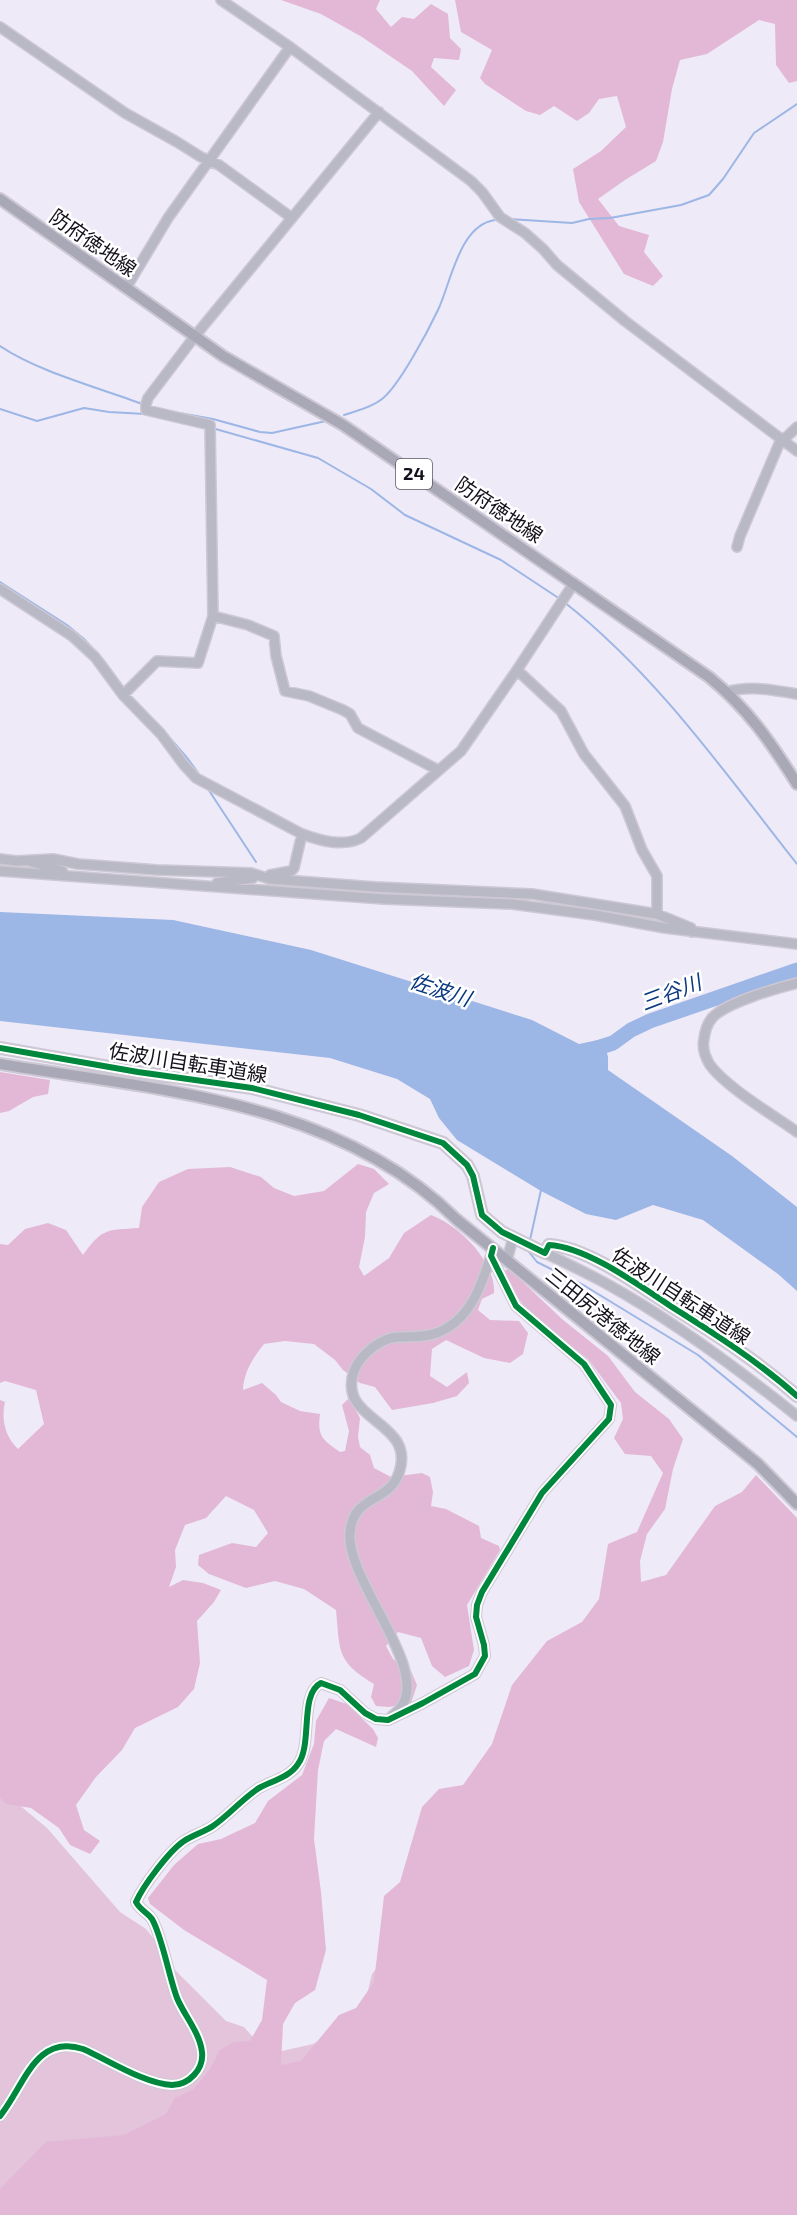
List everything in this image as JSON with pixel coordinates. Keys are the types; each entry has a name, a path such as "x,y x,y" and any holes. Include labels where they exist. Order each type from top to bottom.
{"main road":[{"name":"防府徳地線","path":"0,199 251,374 343,425 709,677 759,726 797,784"},
{"name":"佐波川自転車道線","path":"0,1048 138,1072 252,1088 359,1115 443,1143 467,1165 473,1176 482,1215 502,1232 542,1251 549,1245 590,1257 636,1283 700,1325 797,1396"},
{"name":"三田尻港徳地線","path":"0,1064 219,1101 295,1122 379,1160 436,1199 492,1252 507,1260 758,1464 797,1504"}],"street":[{"path":"221,0 290,47 471,181 500,217 525,233 557,265 625,321 797,451"},
{"path":"0,27 139,122 219,165 292,218"},
{"path":"126,288 168,218 290,47"},
{"path":"126,693 157,661 198,663 213,615 210,425 146,410 148,398 195,336 378,112"},
{"path":"737,546 779,444 797,428"},
{"path":"0,589 72,636 95,657 196,778 302,834 335,842 352,843 361,838 461,751 574,583"},
{"path":"213,615 248,625 274,636 276,656 285,691 309,696 344,710 350,714 358,728 438,770"},
{"path":"517,670 561,711 584,754 625,806 642,850 657,876 657,914"},
{"path":"726,692 738,688 757,687 797,694"},
{"path":"216,886 217,882 263,877 291,871 294,868 302,834"},
{"path":"0,859 53,859 78,864 157,870 250,873 270,879 375,887 532,894 657,914 683,923 691,928 692,932"},
{"path":"27,860 62,871 66,876"},
{"path":"0,872 384,899 512,904 692,932 797,944"},
{"path":"797,983 723,1009 713,1017 706,1028 703,1043 705,1056 711,1066 743,1094 797,1132"},
{"path":"62,1074 64,1058"},
{"path":"507,1260 517,1239"},
{"path":"542,1251 608,1284 681,1331 749,1377 797,1416"},
{"path":"388,1720 402,1707 406,1696 406,1682 398,1650 359,1575 349,1535 351,1519 359,1508 391,1488 399,1473 402,1456 394,1436 360,1408 350,1385 355,1368 366,1353 378,1343 397,1336 432,1336 449,1327 464,1313 478,1293 492,1252"},
{"path":"0,2116 33,2063 43,2054 63,2046 83,2049 159,2083 173,2085 184,2083 195,2074 201,2064 202,2052 199,2041 177,1999 156,1928 147,1913 136,1902 138,1897 183,1841 212,1827 260,1788 287,1774 298,1765 303,1754 311,1696 316,1685 321,1683 330,1685 340,1690 365,1713 376,1719 388,1720 475,1674 481,1666 485,1656 484,1645 476,1617 477,1605 482,1592 542,1493 609,1419 611,1413 611,1405 584,1364 516,1306 492,1252"}],"shaded area":[{"path":"281,0 380,0 376,9 391,27 402,17 414,19 431,4 448,14 450,38 461,49 459,60 434,58 431,67 456,90 444,106 412,71 362,37 321,14"},
{"path":"455,0 797,0 797,81 789,83 776,65 775,24 759,20 707,54 680,60 672,89 663,142 656,161 598,199 619,226 649,235 644,252 663,276 653,286 624,274 579,202 573,169 601,151 626,127 617,96 599,99 589,113 577,121 554,106 540,115 526,111 485,84 480,78 492,50 461,32"},
{"path":"0,1072 50,1080 48,1094 33,1097 9,1111 0,1113"},
{"path":"358,1164 374,1169 389,1184 374,1193 366,1212 365,1237 359,1267 364,1276 389,1258 404,1233 431,1215 442,1220 474,1246 489,1269 494,1293 482,1299 478,1310 490,1320 519,1321 528,1333 523,1354 510,1363 484,1358 446,1340 432,1349 430,1376 447,1387 467,1372 469,1383 457,1396 392,1410 375,1387 360,1383 314,1344 285,1341 264,1344 250,1365 243,1390 262,1383 281,1402 300,1411 320,1414 319,1428 323,1437 340,1452 345,1451 349,1431 342,1405 349,1398 360,1418 358,1437 360,1447 370,1455 374,1468 391,1477 422,1473 430,1477 433,1492 431,1506 446,1509 479,1526 481,1538 499,1546 500,1550 467,1605 474,1650 469,1666 445,1677 432,1666 421,1638 398,1632 386,1646 393,1659 411,1671 417,1685 411,1703 389,1707 376,1706 371,1697 374,1684 353,1668 342,1654 336,1610 304,1589 275,1581 246,1588 209,1574 198,1565 199,1555 232,1543 256,1547 268,1533 254,1510 226,1496 206,1518 185,1525 175,1550 176,1567 169,1587 183,1580 203,1583 221,1590 214,1602 197,1621 200,1663 194,1689 178,1707 135,1728 122,1750 96,1777 76,1805 84,1830 100,1841 90,1854 70,1845 59,1828 31,1808 6,1804 0,1798 0,1400 5,1402 4,1421 7,1433 18,1449 44,1424 36,1390 5,1381 0,1383 0,1244 8,1245 25,1229 48,1223 66,1230 83,1255 95,1240 106,1232 139,1228 142,1207 159,1182 188,1169 230,1167 261,1177 274,1188 294,1196 324,1191"},
{"path":"509,1269 562,1319 608,1356 635,1392 669,1419 683,1439 673,1469 665,1509 647,1534 640,1561 641,1582 666,1575 715,1506 742,1492 756,1475 797,1518 797,2215 0,2215 0,2189 46,2142 124,2135 166,2114 175,2098 194,2089 210,2069 220,2050 234,2042 250,2041 262,2020 267,1980 184,1930 150,1904 148,1898 174,1865 198,1844 221,1839 255,1823 268,1801 302,1775 314,1744 316,1721 329,1698 347,1704 373,1729 378,1738 376,1747 336,1729 324,1741 318,1770 314,1839 326,1950 315,1990 295,2003 283,2024 281,2065 301,2061 339,2015 356,2008 374,1982 384,1896 400,1882 422,1807 439,1789 463,1785 492,1744 512,1685 547,1641 582,1622 599,1599 608,1544 637,1532 663,1473 651,1456 625,1454 614,1438 623,1419 621,1403 588,1359 528,1312 501,1272"},
{"path":"0,1789 47,1828 120,1912 146,1929 164,1959 226,2021 244,2027 261,2046 282,2051 313,2044 361,2019 372,1974 389,1952 642,1888 0,2215"}],"water":[{"path":"0,912 173,920 311,950 532,1020 579,1044 603,1039 608,1057 608,1070 732,1156 797,1207 797,1291 778,1274 703,1220 653,1205 616,1220 586,1214 541,1191 457,1140 439,1118 430,1099 397,1079 330,1058 0,1021"}],"waterway":[{"path":"509,219 572,223 681,205 709,195 723,179 754,133 797,104"},
{"path":"344,415 378,402 397,383 438,310 465,244 473,232 483,224 495,220"},
{"path":"0,346 32,364 142,404"},
{"path":"0,409 37,421 84,408 145,414"},
{"path":"168,411 272,433 326,421"},
{"path":"212,428 318,458 371,489 405,515 501,560 560,599"},
{"path":"0,582 67,625 84,639 124,688"},
{"path":"564,602 597,630 659,693 716,760 797,864"},
{"path":"157,723 199,774"},
{"path":"208,789 256,862"},
{"name":"三谷川","path":"585,1052 613,1043 631,1030 650,1021 797,970"},
{"path":"530,1240 541,1190"},
{"path":"529,1249 537,1262 585,1286 698,1355 797,1437"}],"cycle path":[{"path":"0,1048 138,1072 252,1088 359,1115 443,1143 467,1165 473,1176 482,1215 502,1232 545,1253 549,1245 564,1247 613,1269 736,1349 797,1396"},
{"path":"0,2116 32,2066 53,2049 67,2046 83,2049 161,2084 178,2084 194,2075 201,2064 201,2045 177,1998 156,1926 136,1902 150,1878 171,1852 184,1841 213,1826 253,1792 295,1768 305,1744 310,1697 321,1683 340,1690 365,1713 376,1719 388,1720 475,1674 485,1656 476,1617 477,1605 482,1592 542,1493 609,1419 611,1405 584,1364 516,1306 491,1256 493,1248"}],"water label":[{"name":"佐波川","path":"440,990"}]}
